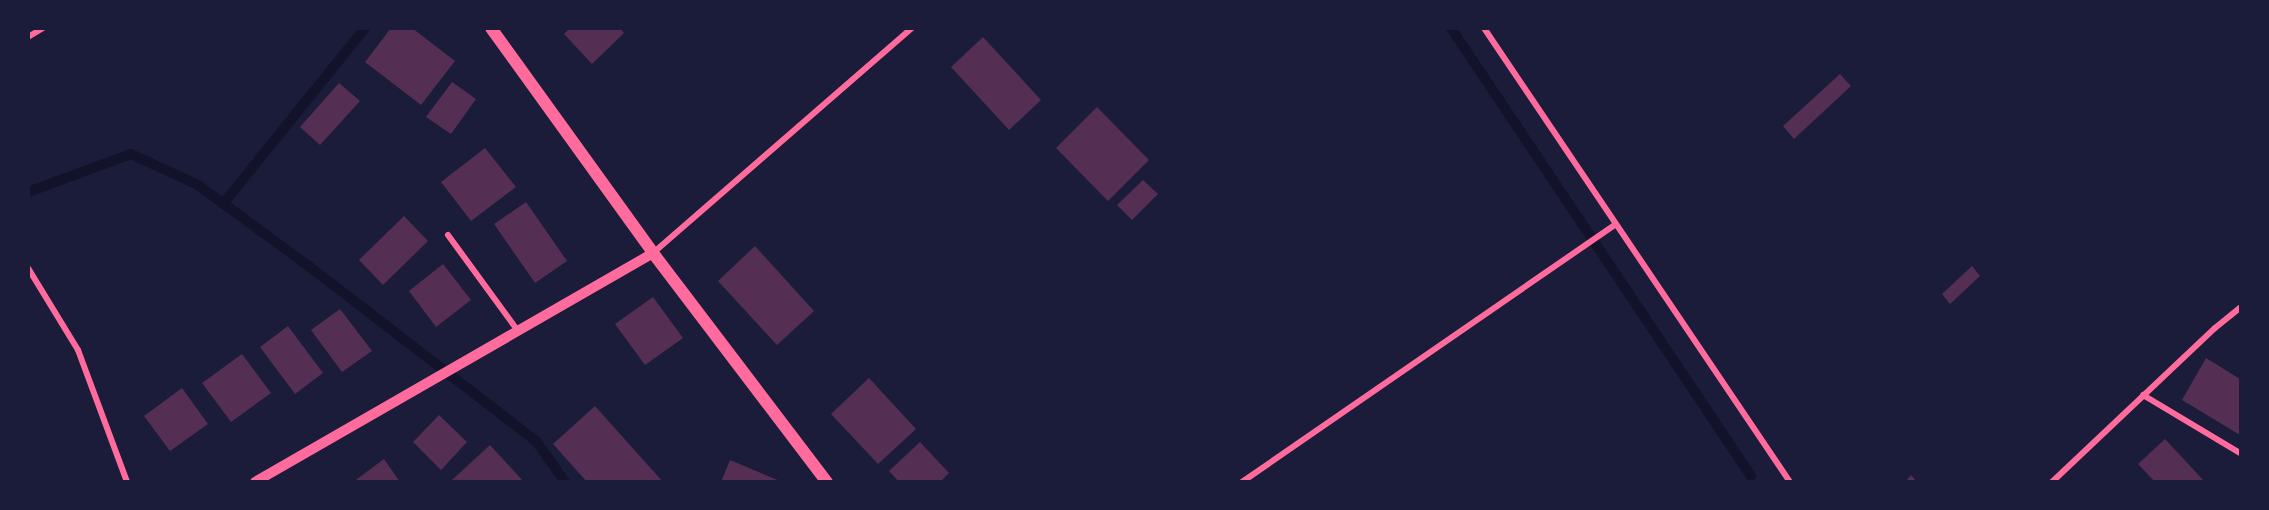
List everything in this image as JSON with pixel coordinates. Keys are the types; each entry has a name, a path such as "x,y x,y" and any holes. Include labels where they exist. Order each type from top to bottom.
{"main road":[{"path":"491,28 653,253 827,482"}],"street":[{"path":"28,37 43,28"},
{"path":"255,482 653,253 912,28"},
{"path":"1484,28 1790,482"},
{"path":"1242,482 1616,224"},
{"path":"448,235 518,331"},
{"path":"28,268 78,350 127,482"},
{"path":"2052,482 2215,328 2241,308"},
{"path":"2143,395 2241,453"}],"building":[{"path":"391,28 412,28 455,61 421,105 365,62"},
{"path":"570,28 620,28 624,33 592,64 564,34"},
{"path":"983,37 1041,100 1009,130 951,67"},
{"path":"1840,74 1851,86 1794,139 1783,126"},
{"path":"452,82 476,99 451,134 426,117"},
{"path":"339,83 360,101 320,145 300,127"},
{"path":"1097,107 1149,160 1108,201 1056,148"},
{"path":"485,148 516,187 471,221 441,182"},
{"path":"1143,180 1158,194 1132,220 1117,205"},
{"path":"526,202 567,261 535,283 494,224"},
{"path":"404,216 428,241 383,285 359,260"},
{"path":"755,246 814,311 777,345 718,281"},
{"path":"443,264 471,300 436,327 409,291"},
{"path":"1972,266 1980,276 1950,304 1942,294"},
{"path":"653,297 683,338 645,365 615,324"},
{"path":"340,309 372,351 342,372 311,330"},
{"path":"288,326 323,373 295,394 260,347"},
{"path":"242,354 271,393 231,422 202,383"},
{"path":"2206,358 2240,379 2240,435 2182,400"},
{"path":"869,378 916,429 878,464 831,414"},
{"path":"182,388 208,424 170,451 144,416"},
{"path":"595,406 663,482 587,482 553,444"},
{"path":"439,415 467,442 441,470 413,442"},
{"path":"2165,439 2205,482 2155,482 2138,464"},
{"path":"920,442 949,473 940,482 899,482 889,471"},
{"path":"490,445 524,482 454,482 452,480"},
{"path":"384,459 400,482 353,482"},
{"path":"730,460 780,481 780,482 721,482"},
{"path":"1911,475 1917,482 1905,482"}],"waterway":[{"path":"223,204 365,28"},
{"path":"1451,28 1751,476"},
{"path":"28,192 131,154 198,185 310,267 536,441 565,482"}]}
